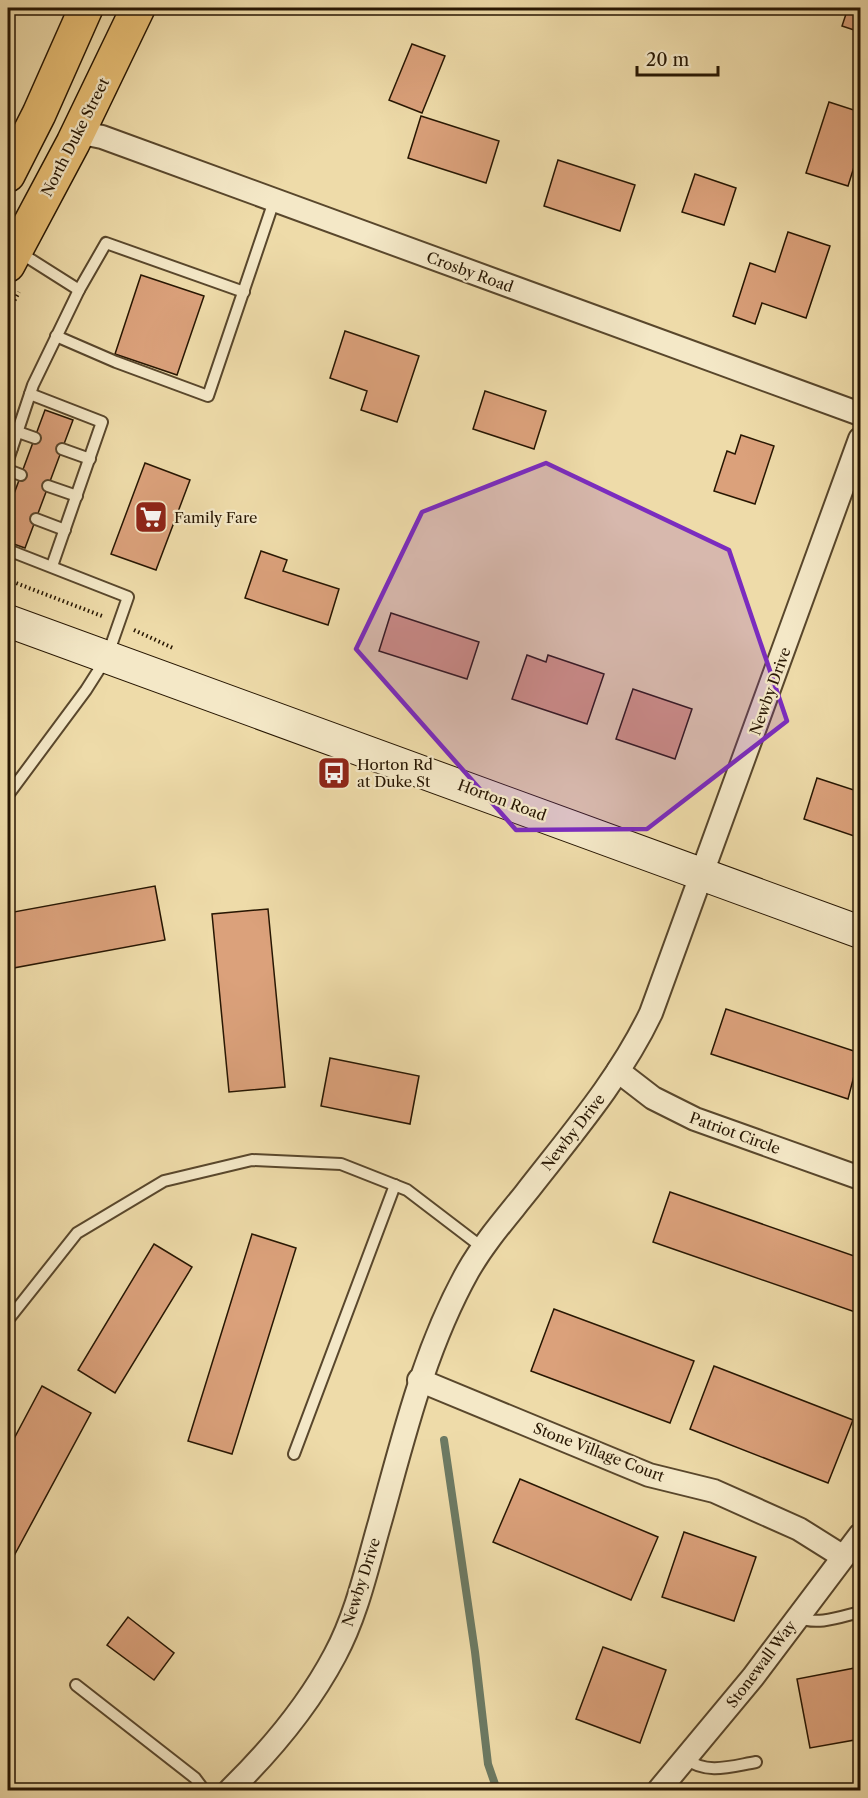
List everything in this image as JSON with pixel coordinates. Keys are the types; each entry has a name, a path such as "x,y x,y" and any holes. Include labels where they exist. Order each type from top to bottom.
{"highway":[{"path":"8,175 39,114 86,8"},
{"name":"North Duke Street","path":"12,258 78,132 138,8"}],"street":[{"name":"Crosby Road","path":"78,132 102,138 861,414"},
{"name":"Newby Drive","path":"230,1791 259,1761 306,1703 335,1654 363,1585 419,1380 438,1329 483,1248 598,1101 651,1013 861,439"},
{"name":"Horton Road","path":"8,621 861,932"},
{"name":"Patriot Circle","path":"618,1071 653,1098 694,1119 861,1178"},
{"name":"Stone Village Court","path":"419,1380 649,1474 714,1491 799,1529 842,1556"},
{"name":"Stonewall Way","path":"659,1791 753,1677 842,1556 861,1534"}],"lane":[{"path":"56,336 116,362 208,396 274,201"},
{"path":"8,460 10,446 18,432 30,394 56,336 106,243 244,292"},
{"path":"12,258 79,290"},
{"path":"30,394 102,422 52,566"},
{"path":"18,432 35,438"},
{"path":"62,449 90,459"},
{"path":"8,470 21,475"},
{"path":"48,486 77,496"},
{"path":"36,519 65,530"},
{"path":"8,550 129,597 107,657 86,690 8,795"},
{"path":"8,1320 76,1233 164,1181 252,1160 341,1164 407,1190 483,1248"},
{"path":"294,1454 395,1185"},
{"path":"797,1617 808,1622 817,1622 861,1612"},
{"path":"76,1685 195,1778 204,1791"},
{"path":"686,1759 697,1767 712,1769 756,1762"}],"path":[{"path":"8,580 119,623 175,649"}],"highlighted area":[{"path":"546,463 729,550 787,721 647,829 516,830 356,649 422,512"}],"building":[{"path":"848,8 860,8 860,32 842,26"},
{"path":"412,44 445,56 422,113 389,100"},
{"path":"829,102 860,112 860,148 848,186 806,173"},
{"path":"421,116 499,141 486,183 408,158"},
{"path":"558,160 635,185 620,231 544,206"},
{"path":"695,174 736,188 724,225 682,212"},
{"path":"788,232 830,246 806,318 762,303 755,324 733,316 750,263 775,272"},
{"path":"141,275 204,296 177,375 115,354"},
{"path":"345,331 419,356 397,422 361,410 367,391 330,378"},
{"path":"485,391 546,411 534,449 473,429"},
{"path":"45,410 73,420 25,548 8,542 8,510"},
{"path":"741,435 774,446 755,504 714,491 727,451 735,454"},
{"name":"Family Fare","path":"145,463 190,480 156,570 111,554"},
{"path":"261,551 287,560 283,571 339,589 328,625 245,598"},
{"path":"391,613 479,642 467,679 379,651"},
{"path":"527,655 546,662 548,655 604,674 587,724 512,699"},
{"path":"633,689 692,709 675,759 616,739"},
{"path":"817,778 860,792 860,838 804,819"},
{"path":"155,886 165,940 8,969 8,913"},
{"path":"268,909 285,1087 229,1092 212,914"},
{"path":"726,1009 860,1053 848,1099 711,1054"},
{"path":"330,1058 419,1076 410,1124 321,1106"},
{"path":"670,1192 860,1258 858,1313 653,1242"},
{"path":"252,1234 296,1248 232,1454 188,1441"},
{"path":"154,1244 192,1267 115,1393 78,1370"},
{"path":"554,1309 694,1361 670,1423 531,1371"},
{"path":"714,1366 853,1420 828,1483 690,1429"},
{"path":"42,1386 91,1413 8,1567 8,1450"},
{"path":"520,1479 658,1537 631,1600 493,1542"},
{"path":"684,1532 756,1557 734,1621 662,1597"},
{"path":"128,1617 174,1653 154,1680 107,1645"},
{"path":"603,1647 666,1670 640,1743 576,1719"},
{"path":"860,1667 860,1739 810,1748 797,1679"}],"waterway":[{"path":"444,1440 475,1652 488,1764 497,1790"}],"place":[{"name":"Family Fare","path":"151,517"},
{"name":"Horton Rd at Duke St","path":"334,773"}]}
